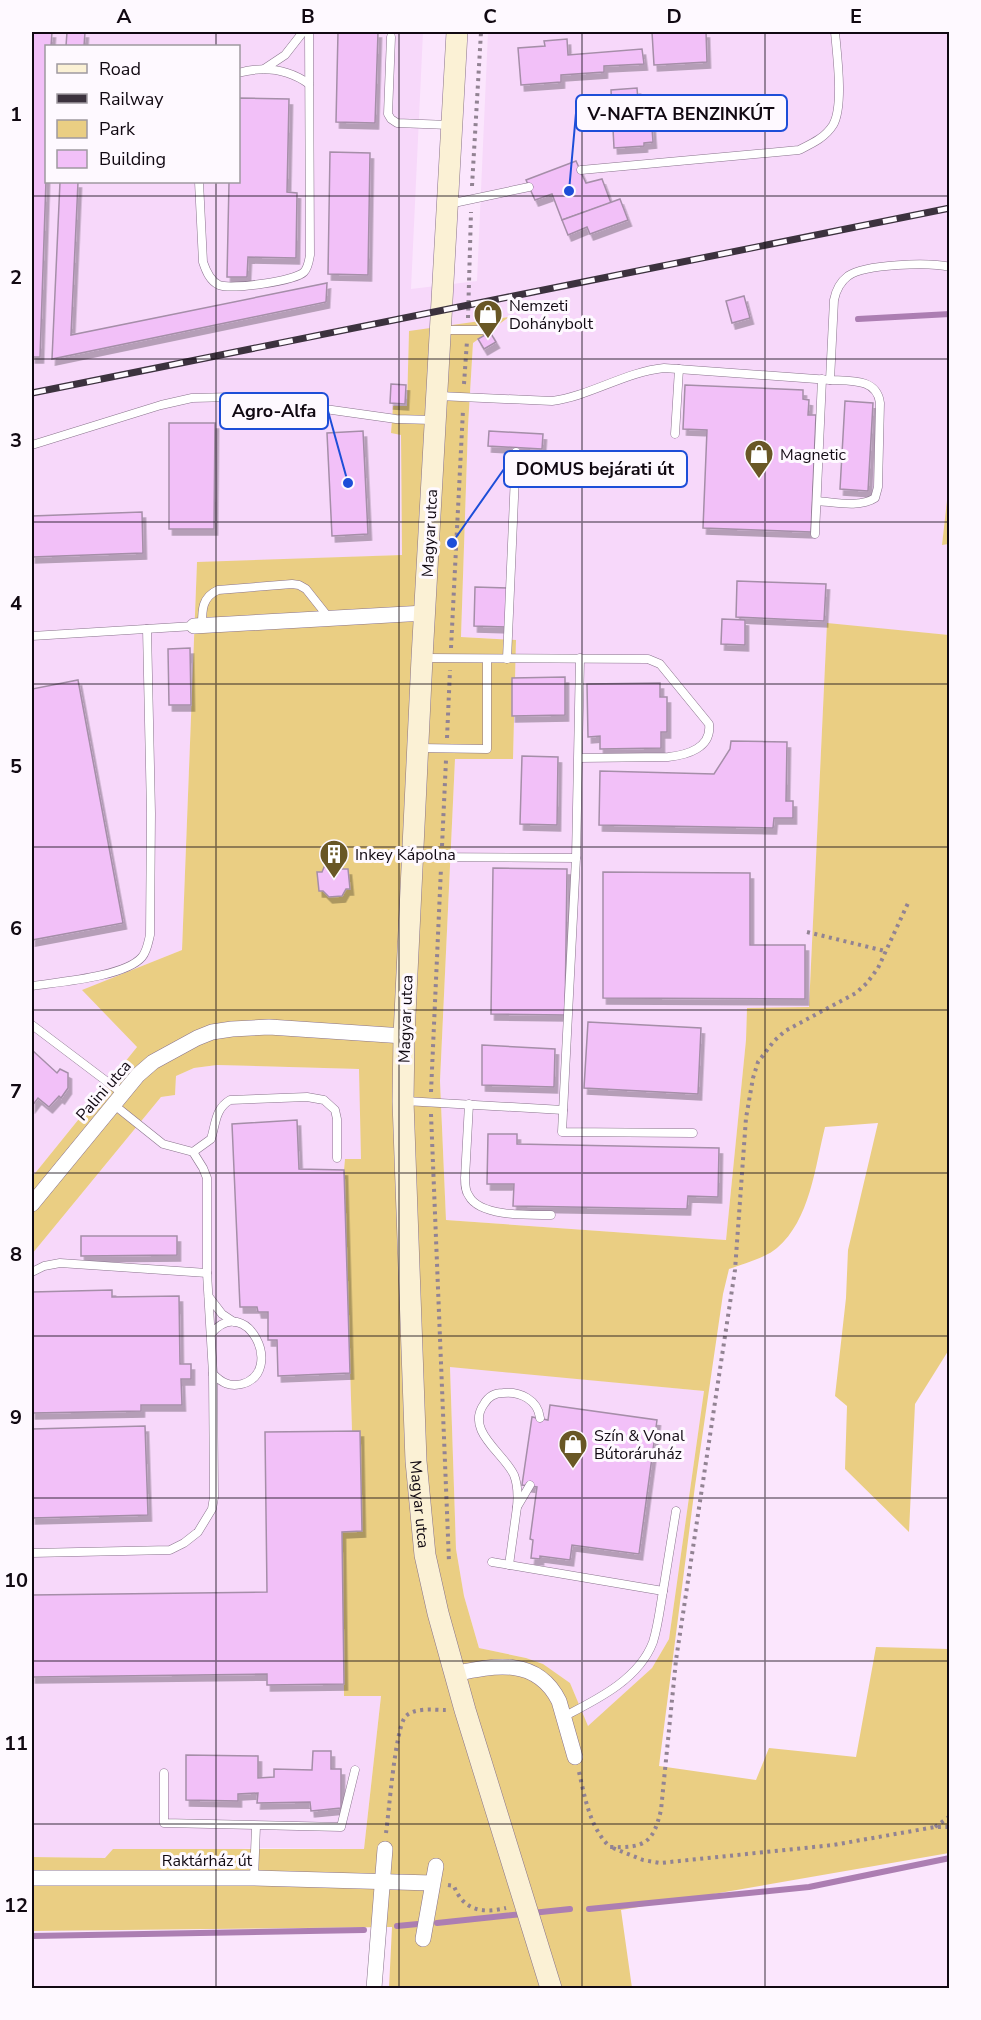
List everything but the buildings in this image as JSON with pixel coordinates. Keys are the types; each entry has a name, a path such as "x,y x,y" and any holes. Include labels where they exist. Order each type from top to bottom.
{"main road":[{"name":"Magyar utca","path":"457,32 417,748 404,1035 403,1101 419,1505 430,1582 454,1674 551,1989"}],"street":[{"path":"198,625 425,613"},
{"name":"Palini utca","path":"32,1204 138,1075 153,1062 212,1032 269,1027 404,1035"},
{"path":"454,1674 495,1666 521,1668 539,1676 555,1693 565,1716 575,1757"},
{"path":"374,1989 385,1849"},
{"path":"423,1938 436,1866"},
{"name":"Raktárház út","path":"32,1878 254,1878 432,1883"}],"lane":[{"path":"264,69 285,55 303,32"},
{"path":"199,183 203,262 207,273 213,280 219,285 233,287 286,279 304,272 310,255 309,32"},
{"path":"580,170 799,150 812,144 832,127 839,107 836,32"},
{"path":"391,37 388,114 391,119 397,123 452,126"},
{"path":"240,73 264,69 278,70 294,75 309,84"},
{"path":"447,204 530,187"},
{"path":"815,534 826,380 837,288 845,279 857,272 907,265 935,264 950,267"},
{"path":"441,330 483,330"},
{"path":"437,396 552,401 569,398 643,372 664,368 864,382 876,390 880,403 878,487 875,498 867,502 817,501"},
{"path":"675,434 679,369"},
{"path":"32,445 161,405 192,398 251,399 396,419 435,420"},
{"path":"507,659 516,452"},
{"path":"32,636 198,625 204,601 212,592 292,584 306,589 329,618"},
{"path":"32,986 113,973 141,958 147,949 150,935 151,835 147,629"},
{"path":"422,658 648,659 660,664 705,717 710,731 704,744 694,751 668,758 579,758"},
{"path":"580,658 576,858 562,1132 693,1133"},
{"path":"417,748 487,749 487,659"},
{"path":"412,857 576,858"},
{"path":"32,1025 117,1099 163,1144 193,1152 207,1178 207,1273 213,1374 214,1497 212,1509 198,1532 176,1547 163,1551 32,1553"},
{"path":"193,1152 211,1139 218,1110 230,1100 307,1097 324,1100 335,1110 337,1158"},
{"path":"403,1101 562,1110"},
{"path":"469,1104 465,1178 469,1197 474,1202 501,1212 551,1215"},
{"path":"32,1272 44,1266 60,1263 207,1273"},
{"path":"208,1295 222,1314 249,1329 259,1341 261,1359 258,1373 248,1382 232,1385 222,1382 213,1374"},
{"path":"211,1334 224,1322 236,1322"},
{"path":"509,1565 517,1507 517,1488 513,1473 503,1457 480,1429 479,1415 489,1398 495,1394 510,1393 531,1400 537,1407 540,1418"},
{"path":"517,1507 530,1485"},
{"path":"565,1716 621,1683 645,1657 656,1631 676,1511"},
{"path":"492,1562 663,1591"},
{"path":"164,1773 164,1823 341,1827 355,1770"},
{"path":"254,1878 256,1826"}],"path":[{"path":"449,1568 430,1102 464,398 471,198 481,32"},
{"path":"610,1847 631,1848 641,1845 655,1832 661,1810 676,1660 735,1270 746,1118 753,1077 758,1062 785,1031 856,993 867,983 878,968 909,901"},
{"path":"807,932 885,951"},
{"path":"385,1849 398,1738 405,1718 415,1711 432,1710"},
{"path":"575,1757 591,1816 599,1834 610,1847 634,1857 660,1863 833,1845 935,1827 950,1827"},
{"path":"935,1827 950,1816"},
{"path":"454,1886 466,1905 474,1910 493,1910 524,1904"}],"shaded area":[{"path":"32,32 423,32 411,289 477,281 488,32 949,32 950,483 942,545 949,544 949,635 827,624 809,1007 747,1009 746,1040 726,1240 446,1220 440,1081 455,759 513,758 516,640 461,637 473,343 508,317 409,332 407,406 393,406 391,432 401,435 402,555 197,563 182,950 83,990 137,1047 32,1177"},
{"path":"217,1065 360,1069 361,1159 345,1159 344,1170 352,1431 360,1431 362,1531 343,1532 344,1696 381,1696 364,1849 255,1848 105,1858 32,1857 32,1254 161,1097 175,1095 176,1076 194,1068"},
{"name":"Szín & Vonal Bútoráruház","path":"450,1366 704,1391 669,1639 652,1668 588,1727 570,1683 542,1664 526,1658 479,1648 464,1596 456,1549"}],"green space":[{"path":"509,317 473,343 461,637 516,640 513,759 455,759 440,1081 446,1220 726,1240 746,1040 747,1008 809,1007 827,623 949,635 950,1348 915,1404 909,1532 845,1469 847,1406 835,1396 846,1298 848,1250 878,1123 825,1127 810,1192 797,1223 777,1248 729,1269 723,1294 695,1486 659,1766 756,1780 769,1748 856,1757 876,1647 949,1649 949,1853 621,1910 632,1988 389,1988 392,1927 32,1931 32,1857 105,1858 113,1849 364,1849 381,1696 344,1696 342,1532 362,1531 360,1432 352,1431 344,1170 345,1159 361,1159 359,1069 217,1065 194,1068 176,1076 175,1095 161,1097 32,1254 32,1177 137,1047 82,990 182,950 197,562 402,555 401,435 391,433 393,406 407,406 409,331","holes":["450,1367 704,1391 669,1639 652,1668 588,1726 570,1683 543,1664 479,1648 464,1596 456,1549"]},
{"path":"949,483 949,544 942,545"}],"waterway":[{"path":"858,319 950,314"},
{"path":"589,1909 809,1887 950,1858"},
{"path":"437,1923 570,1909"},
{"path":"397,1926 418,1924"},
{"path":"32,1936 364,1930"}],"railway":[{"path":"32,393 950,208"}],"place":[{"name":"V-NAFTA BENZINKÚT","path":"569,191"},
{"name":"Nemzeti Dohánybolt","path":"488,340"},
{"name":"Magnetic","path":"759,480"},
{"name":"Agro-Alfa","path":"348,483"},
{"name":"DOMUS bejárati út","path":"452,543"},
{"name":"Inkey Kápolna","path":"334,880"},
{"name":"Szín & Vonal Bútoráruház","path":"573,1470"}]}
